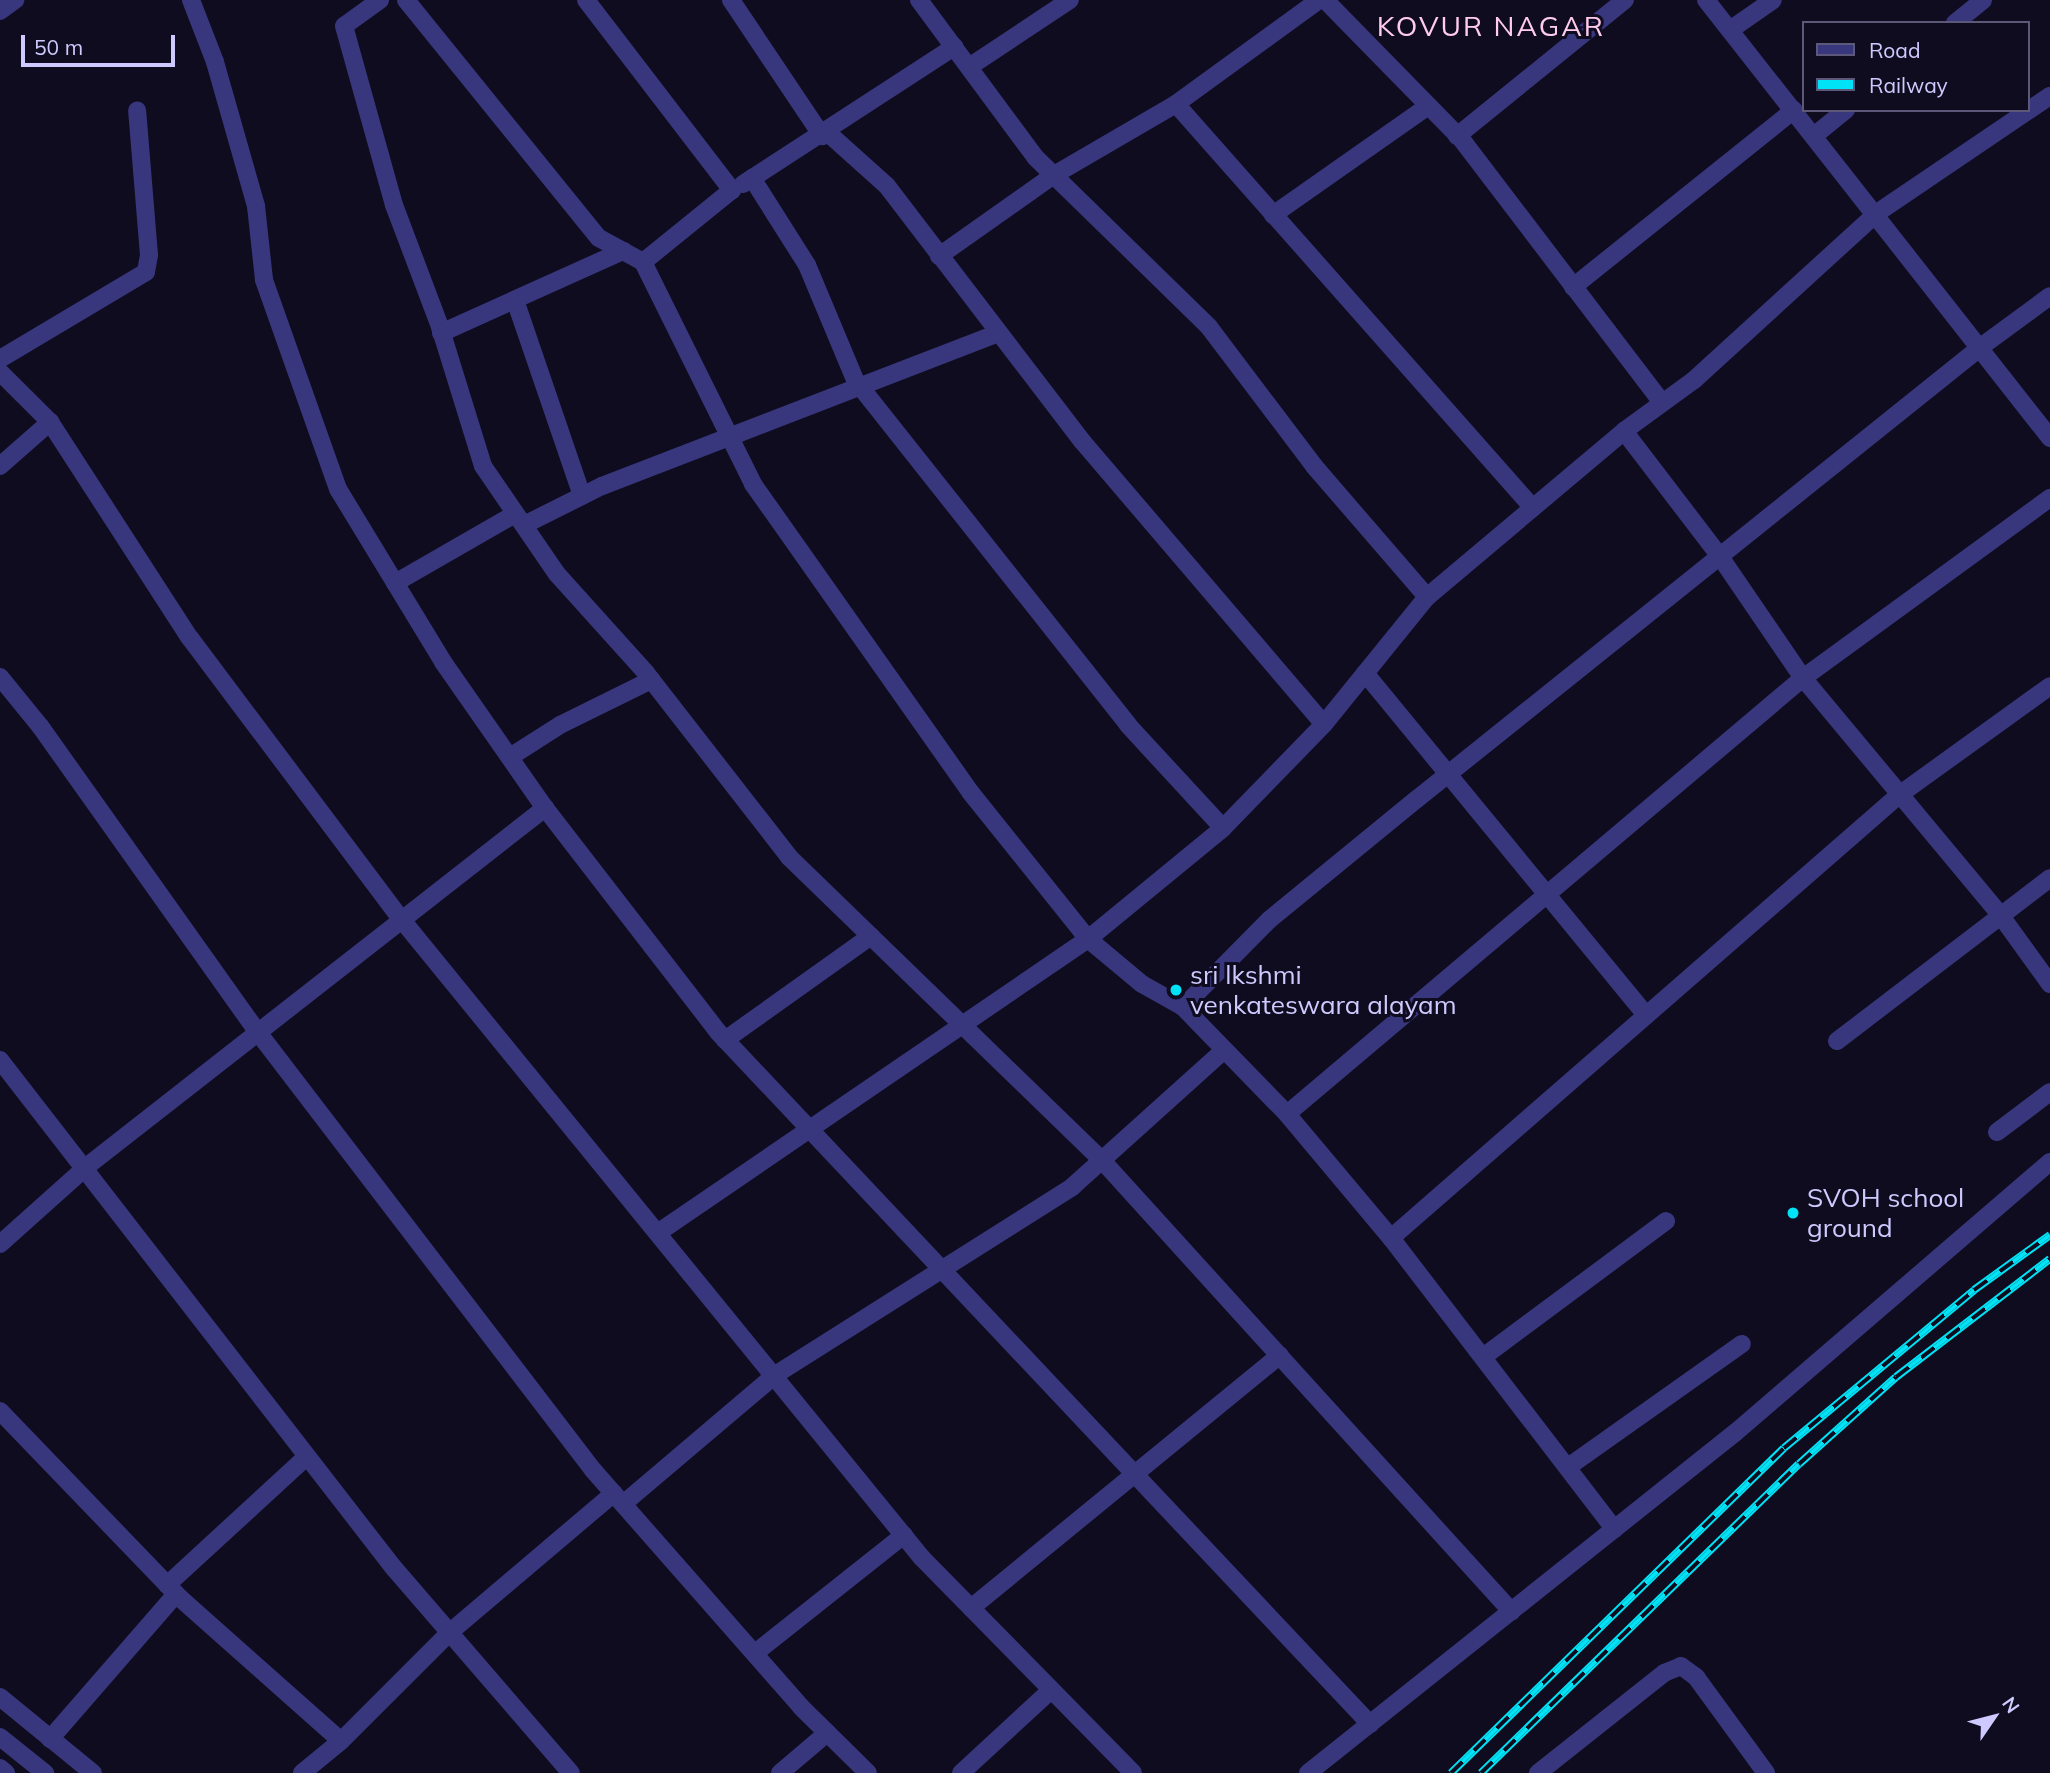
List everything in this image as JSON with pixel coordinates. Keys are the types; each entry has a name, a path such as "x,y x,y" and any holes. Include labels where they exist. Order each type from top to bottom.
{"street":[{"path":"0,11 15,0"},
{"path":"191,0 215,62 256,205 264,280 338,489 395,583 510,757 545,808 725,1040 1139,1475 1370,1724"},
{"path":"380,0 344,26 394,205 441,333 483,466 557,574 651,680 789,857 1104,1162 1512,1612"},
{"path":"406,0 599,238 643,262 753,484 902,699 1088,939 1142,984 1182,1007 1287,1114 1391,1238 1614,1529"},
{"path":"586,0 732,190"},
{"path":"731,0 825,134 887,186 996,334 1082,441 1324,724"},
{"path":"919,0 1054,175 1209,327 1314,466 1427,597"},
{"path":"969,67 1070,0"},
{"path":"939,256 1054,175 1176,104 1319,0"},
{"path":"1325,0 1457,136 1662,403"},
{"path":"1457,136 1625,0"},
{"path":"1706,0 1982,346 2050,438"},
{"path":"1730,30 1773,0"},
{"path":"1957,21 1983,0"},
{"path":"643,262 732,190 825,134 954,47"},
{"path":"2029,110 2050,96"},
{"path":"1176,104 1533,508"},
{"path":"1273,215 1428,106"},
{"path":"136,110 149,255 146,272 1,371 50,422 190,638 402,920 904,1535 971,1608 1133,1773"},
{"path":"1573,287 1794,110"},
{"path":"1815,135 1844,112"},
{"path":"659,1232 961,1023 1088,939 1223,828 1324,724 1427,597 1624,431 1694,380 1877,213 2026,112"},
{"path":"752,178 807,265 859,385 1128,725 1223,828"},
{"path":"441,333 622,251"},
{"path":"1182,1007 1269,920 1982,346 2050,296"},
{"path":"514,300 582,496"},
{"path":"395,583 519,519 996,334"},
{"path":"0,466 50,422"},
{"path":"1624,431 1721,558 1803,678 2001,916 2050,984"},
{"path":"1287,1114 1544,894 1664,799 1803,678 2050,498"},
{"path":"1366,673 1646,1016"},
{"path":"0,677 40,726 257,1031 619,1498 827,1733 868,1773"},
{"path":"510,757 560,725 651,680"},
{"path":"1391,1238 1899,795 2050,686"},
{"path":"0,1244 86,1167 545,808"},
{"path":"1836,1041 2050,878"},
{"path":"725,1040 871,936"},
{"path":"302,1773 341,1741 449,1633 775,1375 945,1270 1104,1162 1224,1050"},
{"path":"0,1060 86,1167 306,1457 449,1633 571,1773"},
{"path":"1997,1132 2050,1092"},
{"path":"1308,1773 1512,1612 1813,1367 2050,1162"},
{"path":"1483,1357 1666,1221"},
{"path":"1568,1468 1742,1344"},
{"path":"971,1608 1139,1475 1280,1355"},
{"path":"0,1411 172,1590 341,1741"},
{"path":"50,1739 172,1590 306,1457"},
{"path":"755,1653 904,1535"},
{"path":"1538,1773 1560,1766 1664,1673 1681,1666 1696,1677 1766,1773"},
{"path":"961,1773 1051,1690"},
{"path":"0,1697 93,1773"},
{"path":"780,1773 827,1733"},
{"path":"0,1737 45,1773"},
{"path":"0,1768 6,1773"}],"railway":[{"path":"1451,1773 1784,1448 1974,1290 2050,1235"},
{"path":"1481,1773 1799,1464 1896,1377 2050,1259"}],"place":[{"name":"sri lkshmi venkateswara alayam","path":"1176,990"},
{"name":"SVOH school ground","path":"1793,1213"}],"district":[{"name":"KOVUR NAGAR","path":"1491,26"}]}
